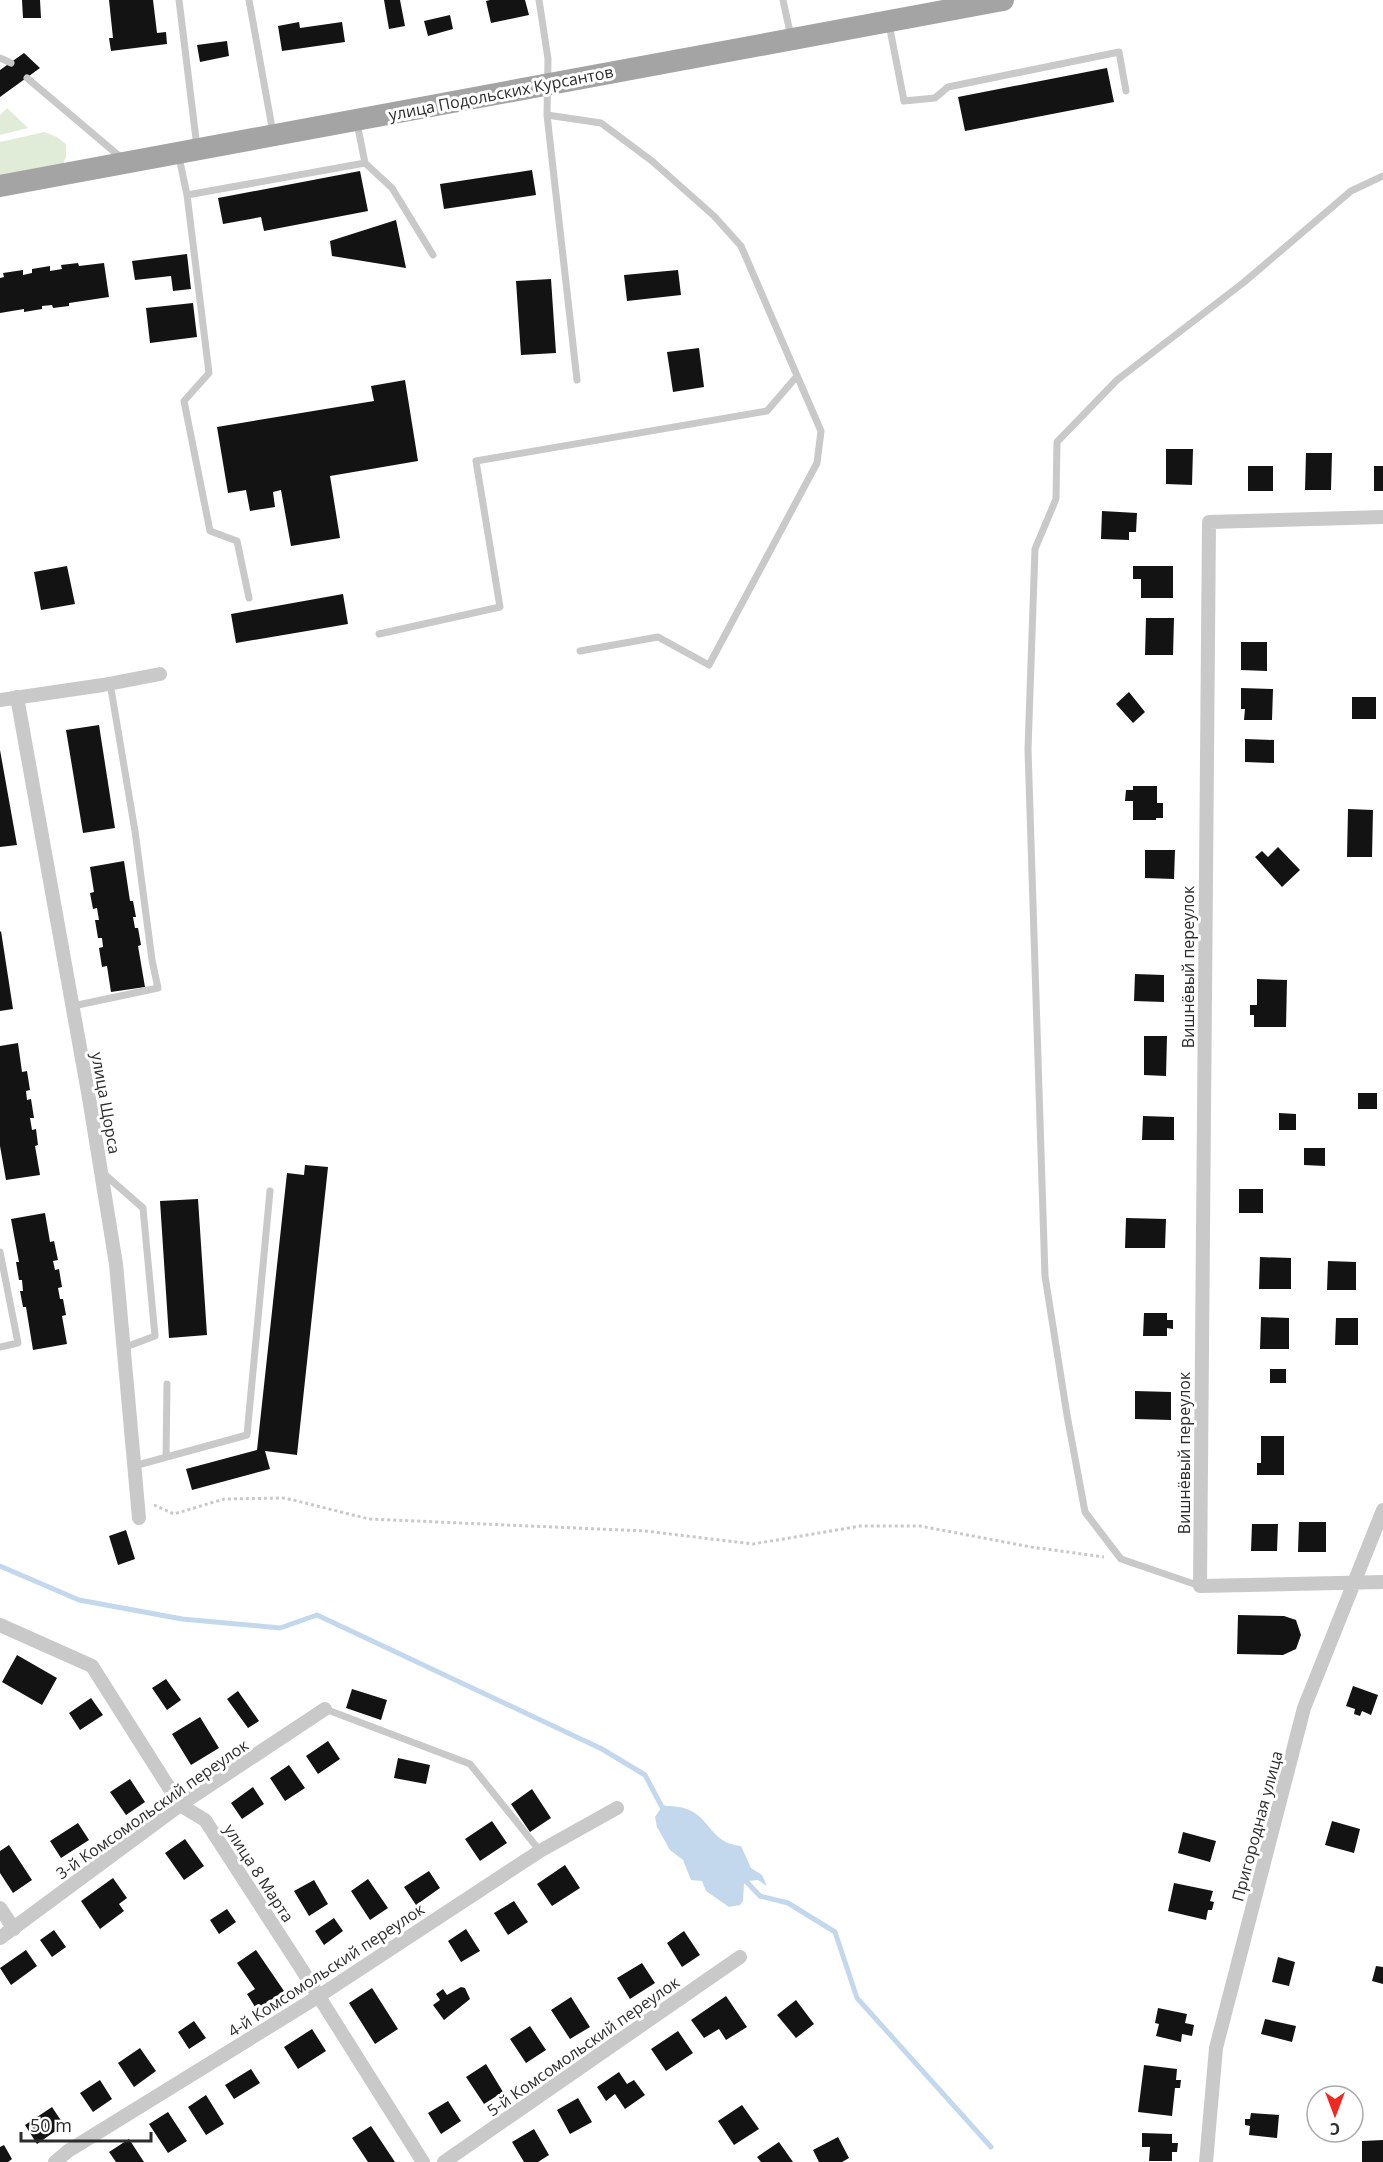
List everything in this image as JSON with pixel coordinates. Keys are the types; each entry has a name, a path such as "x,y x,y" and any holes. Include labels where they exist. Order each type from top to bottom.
{"main road":[{"name":"улица Подольских Курсантов","path":"0,186 888,21 972,3 1003,0"}],"street":[{"name":"Вишнёвый переулок","path":"1200,1586 1209,522 1383,517"},
{"path":"0,700 160,674"},
{"name":"улица Щорса","path":"17,696 73,1006 116,1264 139,1518"},
{"name":"Пригородная улица","path":"1206,2162 1216,2048 1304,1708 1383,1510"},
{"path":"1200,1586 1383,1582"},
{"name":"улица 8 Марта","path":"0,1625 92,1666 180,1805 205,1820 423,2162"},
{"name":"3-й Комсомольский переулок","path":"0,1938 180,1805 325,1709"},
{"name":"4-й Комсомольский переулок","path":"54,2162 319,1996 540,1851 617,1808"},
{"path":"0,1908 14,1929"},
{"name":"5-й Комсомольский переулок","path":"444,2162 740,1957"}],"lane":[{"path":"179,0 177,153 187,195 208,374 184,401 210,531 237,541 249,598"},
{"path":"249,0 273,136"},
{"path":"539,0 548,59 547,116 577,380"},
{"path":"783,0 791,39"},
{"path":"888,21 904,101 935,98 948,87 1119,52 1126,91"},
{"path":"0,58 11,63"},
{"path":"27,78 118,155 177,153"},
{"path":"547,116 601,123 652,161 714,216 741,246 821,431 817,463 709,665 658,637 580,651"},
{"path":"357,120 364,163 392,188 433,255"},
{"path":"187,195 364,163"},
{"path":"1200,1586 1121,1560 1085,1512 1044,1276 1028,749 1035,549 1056,500 1057,442 1117,380 1243,283 1351,191 1383,176"},
{"path":"379,634 500,607 476,461 767,411 797,375"},
{"path":"73,1006 158,988 110,683"},
{"path":"101,1171 142,1208 155,1336 123,1348"},
{"path":"134,1466 247,1435 270,1191"},
{"path":"0,1252 18,1343 0,1347"},
{"path":"166,1457 167,1384"},
{"path":"325,1709 470,1764 540,1851"}],"path":[{"path":"138,1499 174,1514 224,1499 285,1498 369,1519 645,1531 753,1544 860,1526 920,1526 1031,1547 1121,1560"}],"green space":[{"path":"7,108 28,128 0,135 0,115"},
{"path":"44,132 57,137 66,144 66,157 63,164 0,177 0,142"}],"water":[{"path":"667,1806 693,1812 720,1838 741,1846 751,1868 762,1875 767,1886 758,1880 747,1881 744,1884 743,1901 740,1905 729,1907 706,1891 702,1881 691,1880 683,1860 670,1850 657,1827 655,1817 661,1808"}],"building":[{"path":"22,0 40,0 41,18 23,18"},
{"path":"109,0 153,0 157,33 166,32 167,44 111,51 109,38 113,38"},
{"path":"384,0 400,0 405,26 389,29"},
{"path":"525,0 529,15 491,23 486,1"},
{"path":"450,15 453,29 428,36 424,21"},
{"path":"299,22 300,28 342,22 345,42 282,51 278,26"},
{"path":"227,41 229,56 200,62 197,45"},
{"path":"24,53 40,68 0,97 0,70"},
{"path":"1107,68 1114,102 965,131 958,97"},
{"path":"532,170 536,195 444,209 440,184"},
{"path":"360,171 368,211 264,231 261,217 223,224 218,198"},
{"path":"396,220 406,268 332,256 330,241"},
{"path":"187,254 191,289 173,291 171,276 135,280 132,261"},
{"path":"78,263 79,266 104,263 109,297 69,303 69,306 53,308 52,305 42,306 42,309 24,312 24,309 0,313 0,278 4,277 3,273 23,270 23,275 32,273 32,269 50,266 50,271 62,269 61,265"},
{"path":"678,270 681,295 627,301 624,275"},
{"path":"551,279 556,353 521,355 516,281"},
{"path":"193,303 197,337 150,343 146,308"},
{"path":"699,348 704,387 673,392 667,352"},
{"path":"405,380 418,461 330,476 340,538 291,546 281,490 273,492 275,507 250,511 246,490 228,493 217,427 374,401 371,386"},
{"path":"1166,449 1193,449 1192,485 1166,484"},
{"path":"1306,453 1332,453 1331,490 1305,490"},
{"path":"1248,466 1273,466 1273,491 1248,491"},
{"path":"1374,466 1383,466 1383,491 1374,491"},
{"path":"1102,511 1137,513 1136,532 1129,532 1129,540 1101,539"},
{"path":"67,566 75,604 41,610 34,572"},
{"path":"1133,566 1173,566 1173,598 1141,598 1141,579 1133,579"},
{"path":"343,594 348,624 236,643 231,614"},
{"path":"1146,618 1174,618 1173,655 1145,655"},
{"path":"1241,642 1267,642 1267,671 1241,670"},
{"path":"1241,688 1273,689 1272,720 1244,720 1245,709 1241,709"},
{"path":"1129,692 1145,712 1133,723 1116,704"},
{"path":"1352,697 1376,697 1376,719 1352,719"},
{"path":"99,725 115,828 83,833 66,730"},
{"path":"1245,739 1274,740 1274,763 1245,762"},
{"path":"0,750 17,845 0,847"},
{"path":"1133,786 1157,786 1157,803 1163,803 1163,818 1133,820 1133,801 1125,801 1126,790 1133,790"},
{"path":"1348,809 1373,810 1372,857 1347,857"},
{"path":"1278,847 1300,870 1282,887 1255,857 1262,851 1268,857"},
{"path":"1145,850 1175,850 1174,879 1145,878"},
{"path":"124,861 130,901 133,901 136,917 133,917 135,928 138,928 141,945 138,946 145,987 111,992 107,966 102,967 99,948 103,947 102,938 98,938 95,920 99,920 97,908 93,909 90,893 94,892 90,867"},
{"path":"0,932 13,1009 0,1011"},
{"path":"1135,974 1164,975 1164,1002 1134,1001"},
{"path":"1257,979 1287,980 1286,1027 1254,1027 1254,1015 1250,1015 1250,1005 1257,1005"},
{"path":"1144,1036 1167,1036 1166,1076 1144,1075"},
{"path":"18,1043 22,1072 27,1071 30,1090 26,1091 27,1100 31,1099 34,1118 30,1118 32,1130 36,1129 38,1145 35,1146 40,1175 6,1180 0,1146 0,1046"},
{"path":"1358,1093 1377,1093 1377,1109 1358,1109"},
{"path":"1279,1113 1296,1114 1296,1130 1279,1130"},
{"path":"1143,1116 1174,1117 1174,1140 1142,1140"},
{"path":"1304,1148 1325,1148 1325,1166 1304,1165"},
{"path":"305,1165 328,1167 297,1455 265,1451 270,1469 192,1490 186,1469 257,1450 287,1173 304,1175"},
{"path":"1239,1189 1263,1189 1263,1213 1239,1213"},
{"path":"198,1199 207,1335 169,1338 160,1201"},
{"path":"45,1213 50,1242 54,1241 58,1260 53,1261 55,1270 59,1269 62,1287 58,1288 66,1315 62,1316 67,1344 33,1350 26,1307 23,1307 20,1291 23,1291 22,1280 19,1280 16,1262 19,1262 11,1219"},
{"path":"1126,1218 1166,1219 1165,1248 1125,1248"},
{"path":"1260,1257 1291,1258 1291,1289 1259,1289"},
{"path":"1328,1261 1356,1262 1356,1290 1327,1290"},
{"path":"1144,1313 1167,1313 1167,1320 1173,1320 1173,1329 1167,1328 1167,1336 1143,1336"},
{"path":"1261,1317 1289,1318 1289,1349 1260,1349"},
{"path":"1336,1318 1358,1318 1358,1345 1335,1345"},
{"path":"1270,1369 1286,1369 1286,1383 1270,1383"},
{"path":"1135,1391 1171,1392 1171,1420 1135,1419"},
{"path":"1261,1436 1284,1436 1284,1475 1257,1475 1257,1463 1261,1463"},
{"path":"1299,1522 1326,1522 1326,1552 1298,1552"},
{"path":"1252,1524 1278,1524 1277,1551 1251,1551"},
{"path":"126,1530 135,1559 118,1565 109,1536"},
{"path":"1238,1615 1284,1616 1296,1620 1301,1635 1296,1649 1283,1655 1237,1654"},
{"path":"17,1655 57,1678 42,1705 2,1682"},
{"path":"166,1679 181,1700 167,1710 152,1688"},
{"path":"1353,1686 1378,1695 1371,1715 1362,1711 1360,1716 1354,1714 1355,1709 1346,1706"},
{"path":"352,1689 387,1700 381,1720 346,1708"},
{"path":"238,1691 259,1721 248,1728 227,1699"},
{"path":"91,1698 103,1715 80,1730 69,1713"},
{"path":"200,1717 219,1748 191,1765 172,1734"},
{"path":"328,1741 340,1759 318,1774 306,1756"},
{"path":"398,1758 430,1765 426,1784 394,1778"},
{"path":"289,1765 305,1788 285,1801 270,1778"},
{"path":"130,1779 145,1802 126,1815 110,1792"},
{"path":"253,1787 264,1804 242,1819 231,1803"},
{"path":"532,1789 551,1818 530,1832 511,1804"},
{"path":"492,1821 507,1843 480,1861 465,1839"},
{"path":"1332,1821 1360,1829 1354,1853 1325,1845"},
{"path":"78,1823 89,1840 61,1858 50,1841"},
{"path":"1183,1832 1216,1841 1210,1862 1178,1853"},
{"path":"185,1839 204,1866 184,1880 165,1853"},
{"path":"9,1845 32,1880 13,1893 0,1873 0,1851"},
{"path":"565,1865 580,1888 552,1906 537,1884"},
{"path":"429,1871 440,1888 416,1905 404,1887"},
{"path":"113,1878 127,1898 119,1904 124,1911 100,1929 81,1901"},
{"path":"368,1879 388,1908 370,1920 351,1891"},
{"path":"314,1880 328,1904 309,1916 294,1891"},
{"path":"1174,1883 1213,1891 1210,1901 1214,1902 1212,1910 1208,1910 1206,1920 1168,1911"},
{"path":"514,1901 528,1922 508,1935 494,1913"},
{"path":"227,1909 236,1922 219,1934 210,1920"},
{"path":"334,1918 343,1931 324,1945 315,1931"},
{"path":"466,1929 480,1951 461,1962 448,1941"},
{"path":"54,1930 66,1947 52,1957 40,1940"},
{"path":"684,1931 700,1955 682,1967 667,1943"},
{"path":"26,1950 37,1966 11,1985 0,1968"},
{"path":"256,1950 284,1991 257,2010 247,1994 255,1989 237,1963"},
{"path":"1278,1957 1295,1962 1289,1986 1272,1982"},
{"path":"642,1963 655,1983 630,1999 617,1978"},
{"path":"1376,1966 1383,1967 1383,1984 1372,1981"},
{"path":"461,1987 465,1988 470,1999 444,2020 433,2005 440,2000 436,1994 443,1989 447,1995"},
{"path":"372,1988 398,2029 375,2044 349,2003"},
{"path":"726,1996 747,2027 726,2040 719,2029 704,2038 691,2020"},
{"path":"571,1997 590,2027 570,2039 551,2010"},
{"path":"796,2000 814,2024 796,2038 777,2015"},
{"path":"1158,2008 1187,2014 1185,2023 1194,2025 1192,2036 1182,2034 1181,2042 1156,2036 1159,2024 1155,2023"},
{"path":"1265,2019 1296,2026 1292,2042 1261,2034"},
{"path":"194,2021 206,2038 189,2049 178,2032"},
{"path":"530,2026 546,2050 526,2063 510,2039"},
{"path":"312,2029 326,2051 298,2069 284,2047"},
{"path":"678,2031 693,2053 666,2071 651,2049"},
{"path":"140,2048 156,2071 134,2087 118,2063"},
{"path":"486,2064 503,2092 484,2104 466,2077"},
{"path":"1144,2065 1177,2069 1176,2080 1181,2080 1180,2088 1175,2088 1172,2116 1138,2112"},
{"path":"251,2069 260,2083 234,2099 225,2085"},
{"path":"619,2072 627,2084 634,2080 645,2095 625,2109 615,2094 606,2101 597,2087"},
{"path":"100,2080 112,2099 93,2112 80,2093"},
{"path":"206,2095 224,2124 206,2135 188,2107"},
{"path":"578,2098 592,2122 570,2134 557,2110"},
{"path":"448,2101 461,2121 441,2134 428,2113"},
{"path":"742,2105 759,2129 734,2145 718,2121"},
{"path":"52,2107 64,2125 37,2144 25,2125"},
{"path":"168,2112 187,2141 168,2153 149,2124"},
{"path":"1251,2113 1279,2115 1277,2138 1249,2135 1250,2126 1245,2125 1245,2119 1250,2119"},
{"path":"371,2126 395,2162 368,2162 352,2138"},
{"path":"534,2129 549,2155 538,2162 524,2162 512,2142"},
{"path":"1142,2133 1172,2134 1172,2143 1178,2143 1177,2152 1172,2152 1172,2161 1149,2161 1150,2147 1142,2147"},
{"path":"838,2137 849,2158 842,2162 819,2162 813,2150"},
{"path":"129,2139 144,2162 116,2162 109,2152"},
{"path":"1383,2140 1383,2162 1362,2162 1362,2144 1365,2144 1365,2141"},
{"path":"779,2142 793,2162 761,2162 757,2157"},
{"path":"4,2145 12,2159 8,2162 0,2162 0,2147"}],"waterway":[{"path":"0,1566 79,1600 182,1619 280,1628 317,1615 602,1749 645,1775 662,1807 668,1809"},
{"path":"742,1877 760,1896 788,1903 835,1932 857,1998 991,2147"}]}
